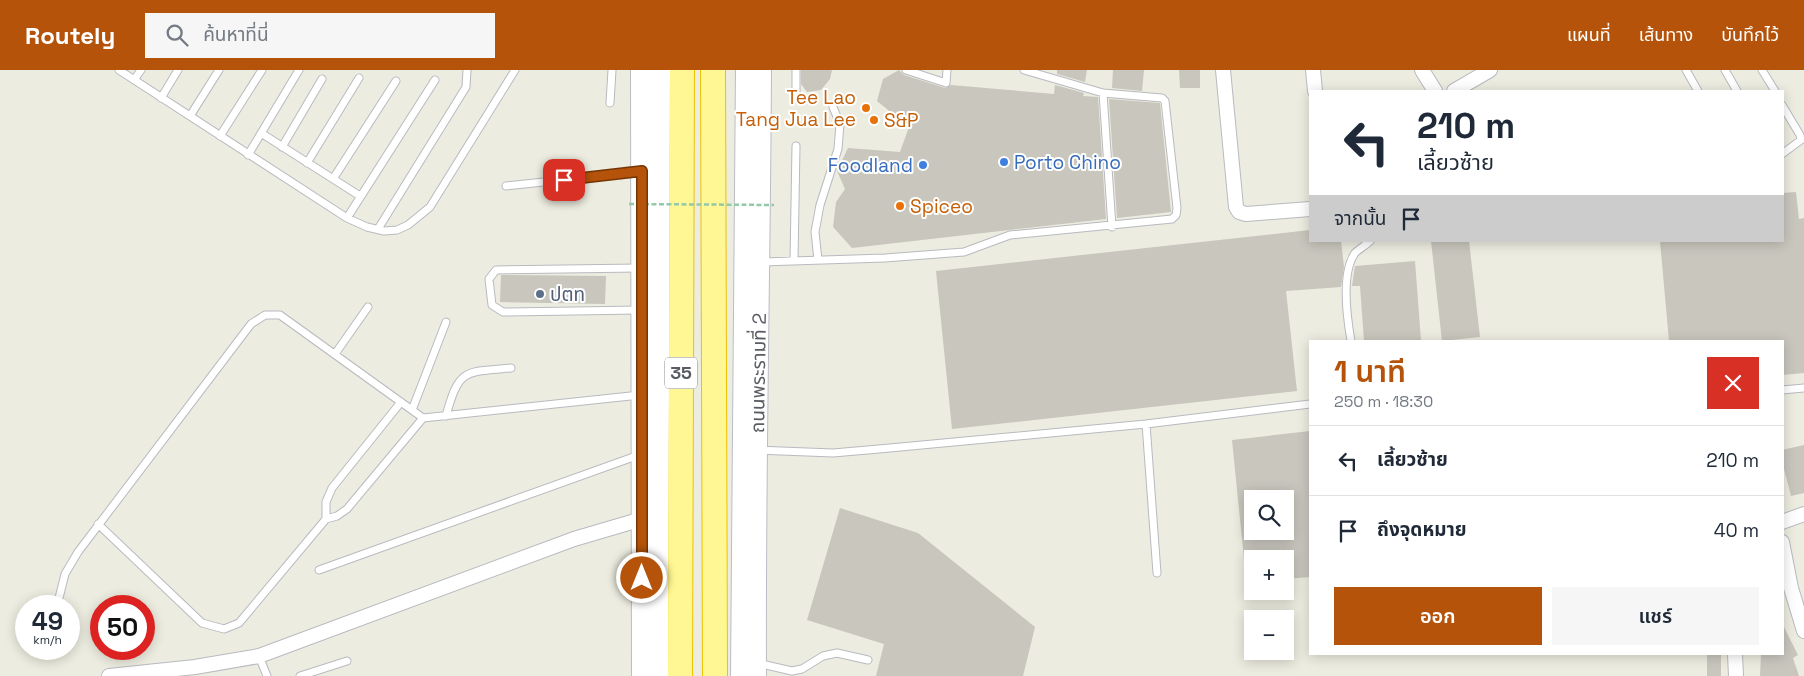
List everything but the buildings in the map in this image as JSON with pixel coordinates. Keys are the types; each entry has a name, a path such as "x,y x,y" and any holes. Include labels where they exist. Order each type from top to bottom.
{"highway":[{"name":"35","path":"680,676 682,70"},
{"name":"35","path":"713,70 715,676"}],"main road":[{"name":"35","path":"641,70 642,171 651,271 642,310 642,676"},
{"path":"658,676 651,271 660,70"},
{"path":"741,676 752,266 746,70"},
{"name":"ถนนพระรามที่ 2","path":"756,669 756,450 752,266 761,70"}],"street":[{"path":"1223,70 1236,207 1239,212 1246,214 1309,209"},
{"path":"1313,70 1315,90"},
{"path":"1422,70 1434,90"},
{"path":"1456,90 1490,70"},
{"path":"1784,521 1804,514"},
{"path":"109,676 195,667 259,656 574,539 642,519"},
{"path":"1784,561 1787,589 1804,631"},
{"path":"1735,655 1736,676"}],"lane":[{"path":"119,70 347,218 378,229 397,230 408,225 430,207 515,70"},
{"path":"134,80 140,70"},
{"path":"161,98 178,70"},
{"path":"190,116 219,70"},
{"path":"220,136 262,70"},
{"path":"248,155 299,70"},
{"path":"378,229 466,87 467,70"},
{"path":"610,103 612,70"},
{"path":"796,70 796,95"},
{"path":"906,70 946,83 947,70"},
{"path":"752,266 794,261 885,258 964,252 1010,235 1112,227 1172,219 1176,215 1177,208 1165,100 1162,98 1103,93 1024,70"},
{"path":"1686,70 1697,90"},
{"path":"1725,70 1736,90"},
{"path":"1762,70 1774,90"},
{"path":"307,163 359,78"},
{"path":"282,147 322,79"},
{"path":"347,218 435,80"},
{"path":"333,179 396,81"},
{"path":"1103,93 1112,227"},
{"path":"818,260 815,232 820,205 838,149 840,124 832,107"},
{"path":"1784,107 1801,140 1784,153"},
{"path":"261,133 360,196"},
{"path":"794,261 796,146"},
{"path":"506,186 642,171"},
{"path":"1351,340 1346,311 1350,265 1356,253 1369,242"},
{"path":"642,310 503,312 492,305 490,279 496,270 651,271"},
{"path":"334,354 368,307"},
{"path":"60,595 66,574 98,524 251,324 264,315 280,315 423,418 642,395"},
{"path":"412,410 446,322"},
{"path":"446,416 452,391 461,377 474,372 511,368"},
{"path":"1784,390 1804,388"},
{"path":"326,519 326,502 332,488 401,402"},
{"path":"756,450 833,453 1146,424 1309,404"},
{"path":"98,524 202,623 224,628 239,624 326,519 337,516 347,509 423,418"},
{"path":"1146,424 1156,573"},
{"path":"319,570 642,454"},
{"path":"756,669 792,671 802,669 823,656 837,653 868,660"},
{"path":"259,656 267,676"},
{"path":"300,676 347,661"}],"path":[{"path":"629,204 774,205"}],"place":[{"name":"Tee Lao Tang Jua Lee","path":"866,108"},
{"name":"S&P","path":"874,120"},
{"name":"Porto Chino","path":"1004,162"},
{"name":"Foodland","path":"923,165"},
{"name":"Spiceo","path":"900,206"},
{"name":"ปตท","path":"540,294"}],"route":[{"path":"564,180 642,171 642,578"}]}
